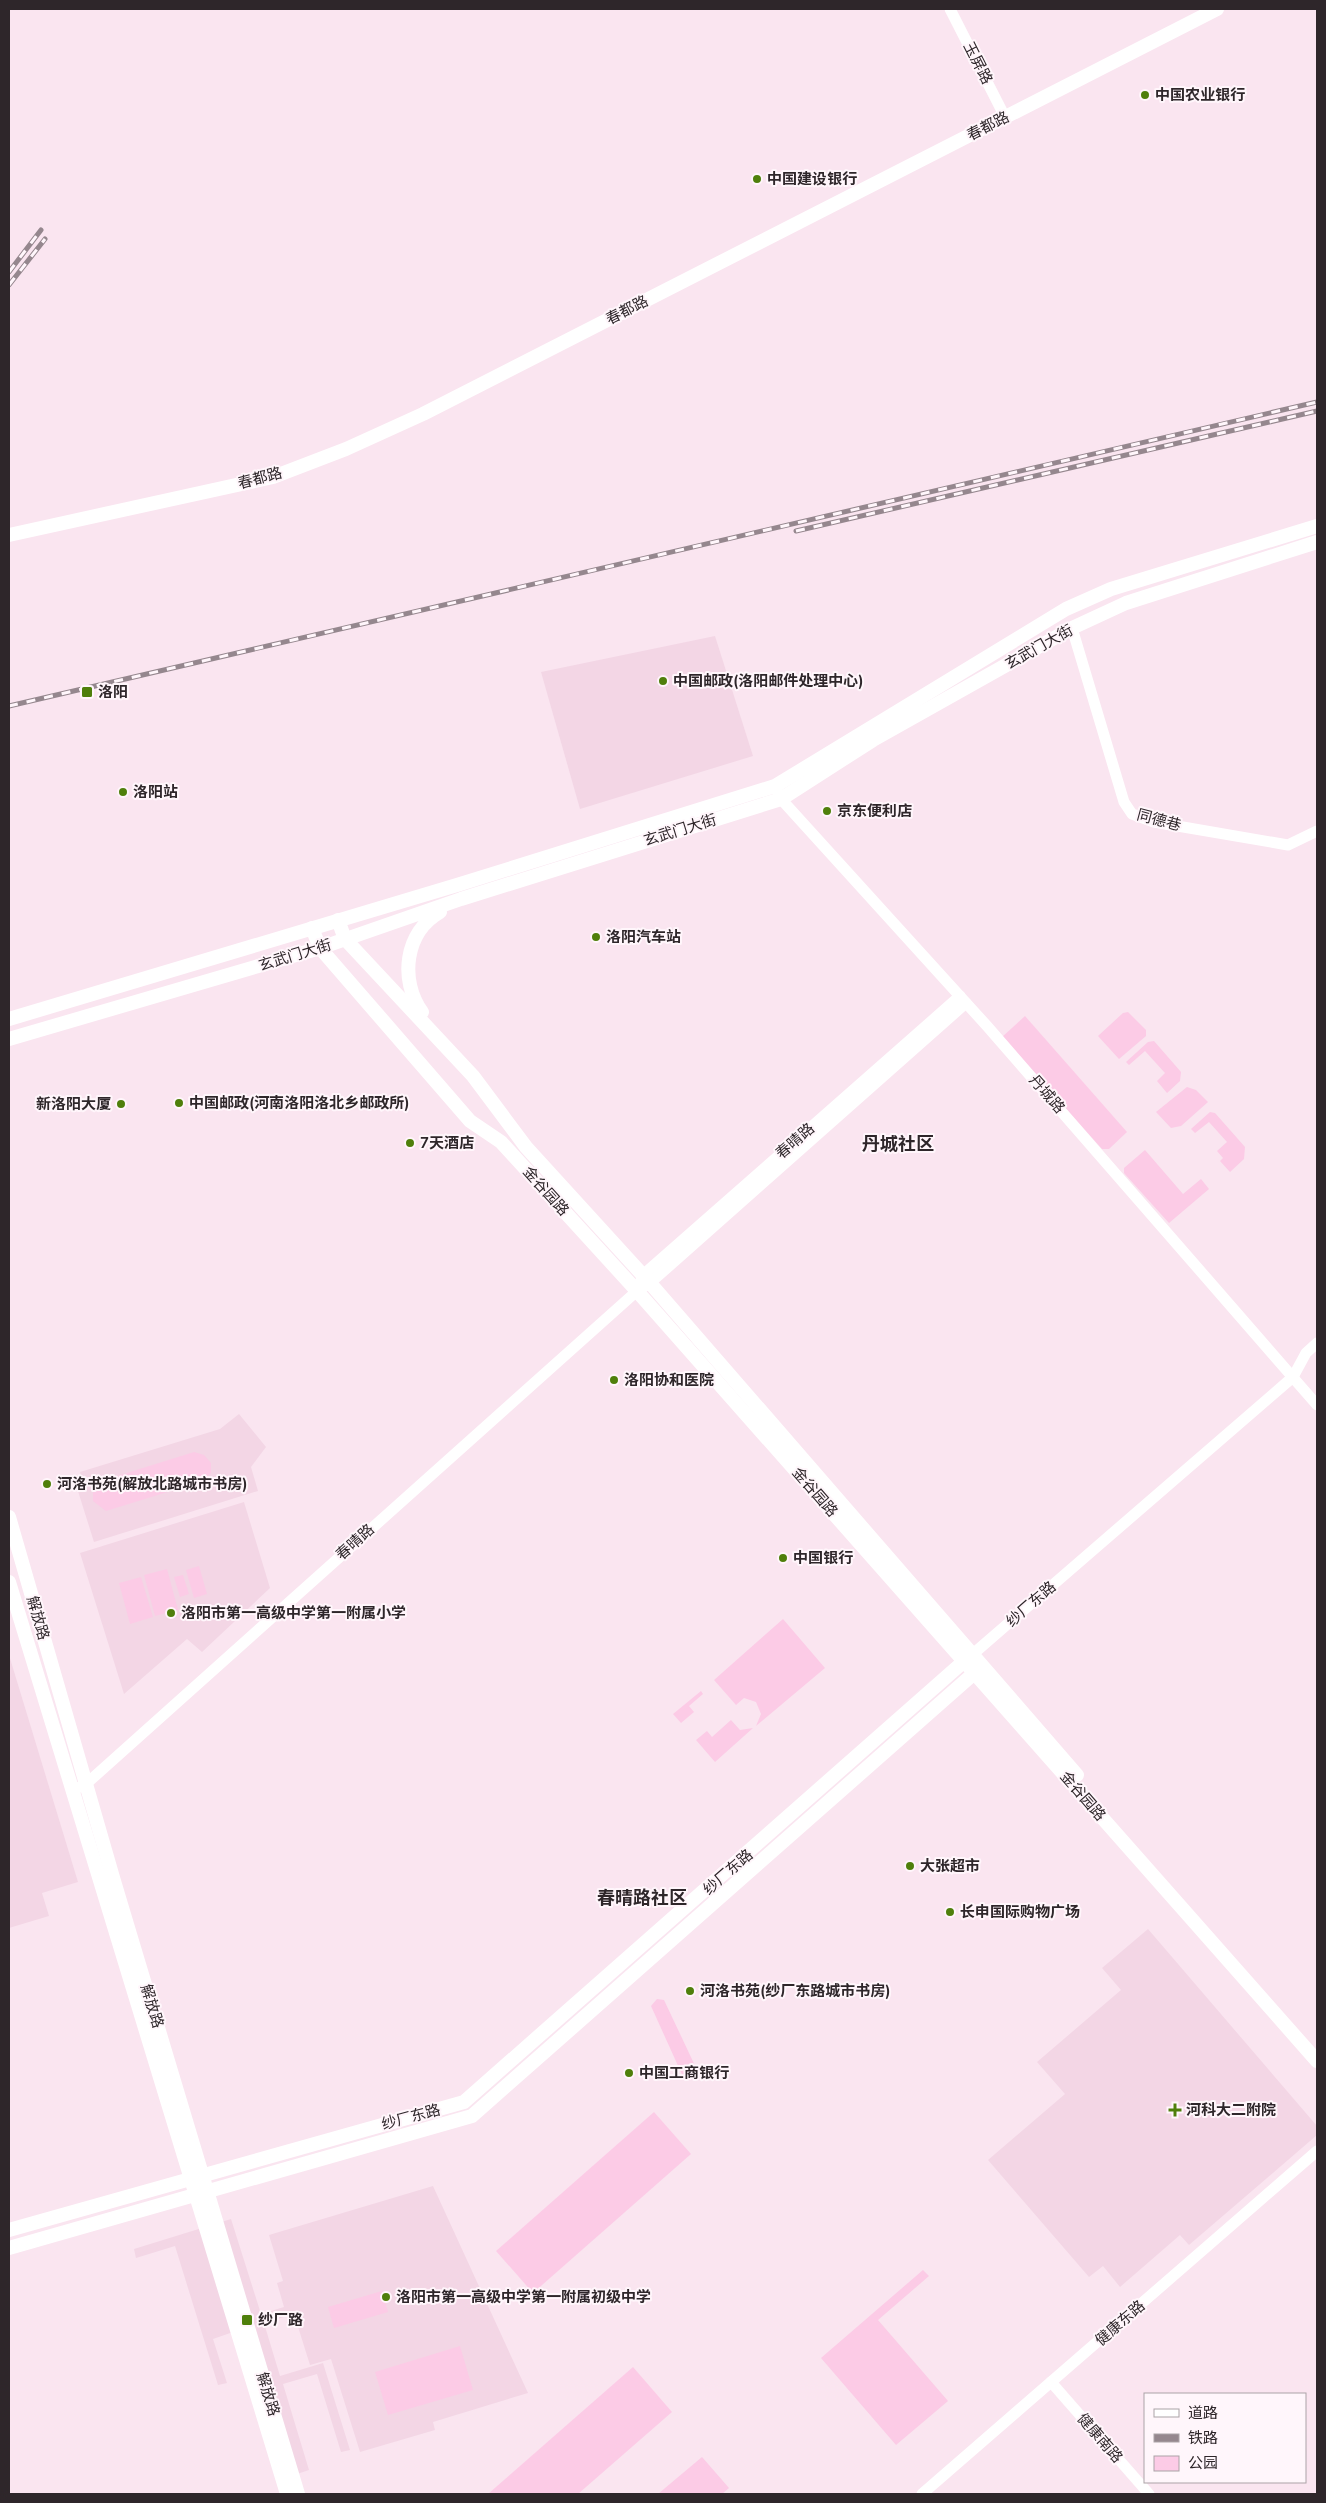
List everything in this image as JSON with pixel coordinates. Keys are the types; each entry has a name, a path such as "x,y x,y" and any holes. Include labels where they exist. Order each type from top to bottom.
{"main road":[{"name":"春都路","path":"9,535 272,477 346,449 422,414 1204,9"},
{"name":"春都路","path":"9,528 270,471 341,444 419,408 1217,9"},
{"name":"玄武门大街","path":"9,1020 775,786 1066,609 1111,589 1317,526"},
{"name":"玄武门大街","path":"9,1039 320,948 461,899 781,799 873,740 1072,628 1126,603 1317,542"},
{"path":"451,1051 414,1000 407,971 410,947 427,919 461,899"},
{"name":"金谷园路","path":"338,920 345,939 473,1076 526,1147 647,1279 968,1658"},
{"name":"金谷园路","path":"312,928 320,948 470,1121 501,1142 637,1291 979,1669 1317,2051"},
{"name":"解放路","path":"9,1517 287,2494"},
{"name":"解放路","path":"9,1582 71,1790 196,2176"},
{"name":"纱厂东路","path":"9,2230 464,2102 968,1658"},
{"name":"金谷园路","path":"979,1669 1317,2062"},
{"name":"纱厂东路","path":"9,2248 472,2116 979,1669"},
{"name":"解放路","path":"200,2192 298,2494"}],"street":[{"name":"玉屏路","path":"950,9 1004,114"},
{"name":"同德巷","path":"1072,628 1124,802 1132,814 1154,822 1288,845 1317,831"},
{"name":"丹城路","path":"775,786 781,799 963,999 1317,1405"},
{"name":"春晴路","path":"71,1790 86,1784 637,1291 647,1279 963,999"},
{"name":"纱厂东路","path":"968,1658 1292,1377 1306,1353 1317,1343"},
{"name":"健康东路","path":"922,2494 1317,2151"},
{"name":"健康南路","path":"1051,2382 1149,2494"}],"shaded area":[{"path":"715,636 753,756 580,809 541,672"},
{"path":"239,1414 266,1447 251,1467 258,1491 94,1542 77,1488 84,1486 80,1472 220,1429"},
{"name":"洛阳市第一高级中学第一附属小学","path":"244,1502 270,1588 202,1652 187,1639 124,1694 80,1553"},
{"path":"9,1655 78,1882 42,1893 49,1916 9,1928"},
{"name":"河科大二附院","path":"1148,1929 1317,2126 1317,2135 1189,2245 1180,2235 1120,2287 1103,2266 1089,2277 988,2160 1065,2094 1037,2062 1121,1990 1102,1968"},
{"name":"洛阳市第一高级中学第一附属初级中学","path":"433,2186 528,2393 433,2422 435,2430 360,2452 331,2359 310,2365 294,2314 264,2323 280,2376 323,2363 350,2450 341,2452 317,2374 283,2384 309,2470 282,2479 236,2331 213,2339 227,2383 218,2385 175,2246 136,2258 134,2249 231,2219 261,2314 284,2307 277,2283 283,2281 269,2235"}],"green space":[{"path":"1128,1012 1146,1030 1146,1036 1119,1059 1098,1036 1123,1013"},
{"path":"1025,1016 1127,1132 1109,1149 1102,1149 1002,1037"},
{"path":"1154,1041 1181,1072 1180,1081 1167,1093 1157,1081 1165,1073 1145,1051 1129,1065 1126,1062 1148,1042"},
{"path":"1187,1087 1196,1090 1208,1102 1181,1126 1171,1128 1156,1112"},
{"path":"1210,1112 1215,1113 1245,1147 1244,1159 1230,1172 1220,1161 1223,1158 1217,1151 1227,1142 1209,1122 1195,1133 1191,1129"},
{"path":"1145,1150 1183,1194 1201,1179 1209,1189 1169,1223 1124,1173 1124,1168"},
{"path":"194,1452 204,1455 211,1463 211,1473 203,1481 106,1511 93,1501 93,1486 98,1482"},
{"path":"199,1566 207,1594 194,1598 186,1570"},
{"path":"167,1569 178,1610 155,1616 144,1575"},
{"path":"183,1575 189,1594 180,1597 174,1577"},
{"path":"141,1577 153,1617 130,1624 119,1583"},
{"path":"783,1619 825,1668 756,1726 761,1714 756,1702 744,1698 736,1705 714,1680"},
{"path":"701,1691 703,1694 689,1706 694,1712 681,1723 673,1714"},
{"path":"731,1720 740,1730 753,1728 715,1762 696,1740 707,1731 712,1737"},
{"path":"657,1999 664,2000 698,2072 693,2080 684,2079 651,2006"},
{"path":"654,2112 691,2154 533,2293 496,2251"},
{"path":"923,2270 929,2276 878,2320 948,2401 896,2445 821,2358"},
{"path":"382,2291 388,2312 334,2328 328,2307"},
{"path":"460,2346 473,2390 388,2415 375,2372"},
{"path":"633,2367 672,2412 578,2494 488,2494"},
{"path":"702,2457 729,2488 722,2494 658,2494"}],"railway":[{"path":"9,272 41,230"},
{"path":"9,285 45,239"},
{"path":"9,706 1317,402"},
{"path":"796,531 1317,411"}],"place":[{"name":"中国农业银行","path":"1145,95"},
{"name":"中国建设银行","path":"757,179"},
{"name":"中国邮政(洛阳邮件处理中心)","path":"663,681"},
{"name":"洛阳","path":"87,692"},
{"name":"洛阳站","path":"123,792"},
{"name":"京东便利店","path":"827,811"},
{"name":"洛阳汽车站","path":"596,937"},
{"name":"中国邮政(河南洛阳洛北乡邮政所)","path":"179,1103"},
{"name":"新洛阳大厦","path":"121,1104"},
{"name":"7天酒店","path":"410,1143"},
{"name":"洛阳协和医院","path":"614,1380"},
{"name":"河洛书苑(解放北路城市书房)","path":"47,1484"},
{"name":"中国银行","path":"783,1558"},
{"name":"洛阳市第一高级中学第一附属小学","path":"171,1613"},
{"name":"大张超市","path":"910,1866"},
{"name":"长申国际购物广场","path":"950,1912"},
{"name":"河洛书苑(纱厂东路城市书房)","path":"690,1991"},
{"name":"中国工商银行","path":"629,2073"},
{"name":"河科大二附院","path":"1175,2110"},
{"name":"洛阳市第一高级中学第一附属初级中学","path":"386,2297"},
{"name":"纱厂路","path":"247,2320"}],"district":[{"name":"丹城社区","path":"898,1144"},
{"name":"春晴路社区","path":"642,1898"}]}
